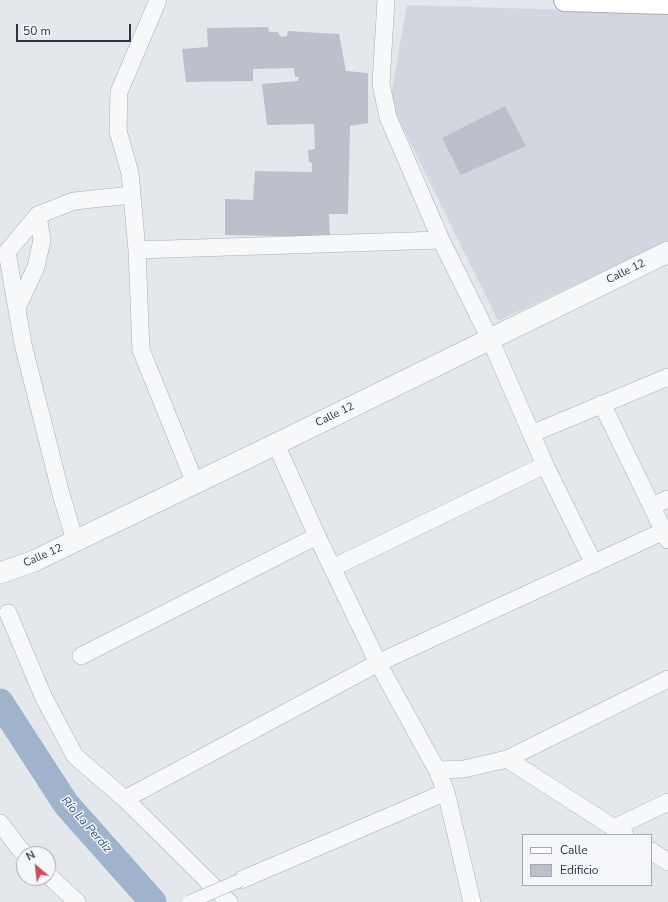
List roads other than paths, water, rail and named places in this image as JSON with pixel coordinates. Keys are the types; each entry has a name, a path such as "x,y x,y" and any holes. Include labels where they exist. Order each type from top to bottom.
{"main road":[{"path":"566,0 668,3"}],"street":[{"path":"158,0 119,92 118,131 130,173 137,250 141,350 195,483"},
{"path":"386,0 381,84 388,117 441,240 490,339 545,465 594,564"},
{"path":"75,541 61,494 23,344 7,252 38,215 74,201 132,195"},
{"path":"17,308 36,267 42,240 38,215"},
{"path":"137,250 441,240"},
{"name":"Calle 12","path":"0,573 34,561 668,252"},
{"path":"531,434 668,377"},
{"path":"125,799 378,663 594,564 666,536 602,404"},
{"path":"276,444 317,536 378,663 437,770 446,792 472,902"},
{"path":"332,568 545,465"},
{"path":"652,506 668,498"},
{"path":"82,656 317,536"},
{"path":"8,613 44,698 75,756 125,799 230,902"},
{"path":"437,770 464,769 507,759 668,679"},
{"path":"507,759 620,832 668,802"},
{"path":"189,902 446,792"},
{"path":"0,823 17,846"},
{"path":"652,852 668,862"},
{"path":"56,882 77,902"}],"waterway":[{"name":"Río La Perdiz","path":"0,702 66,804 153,902"}]}
